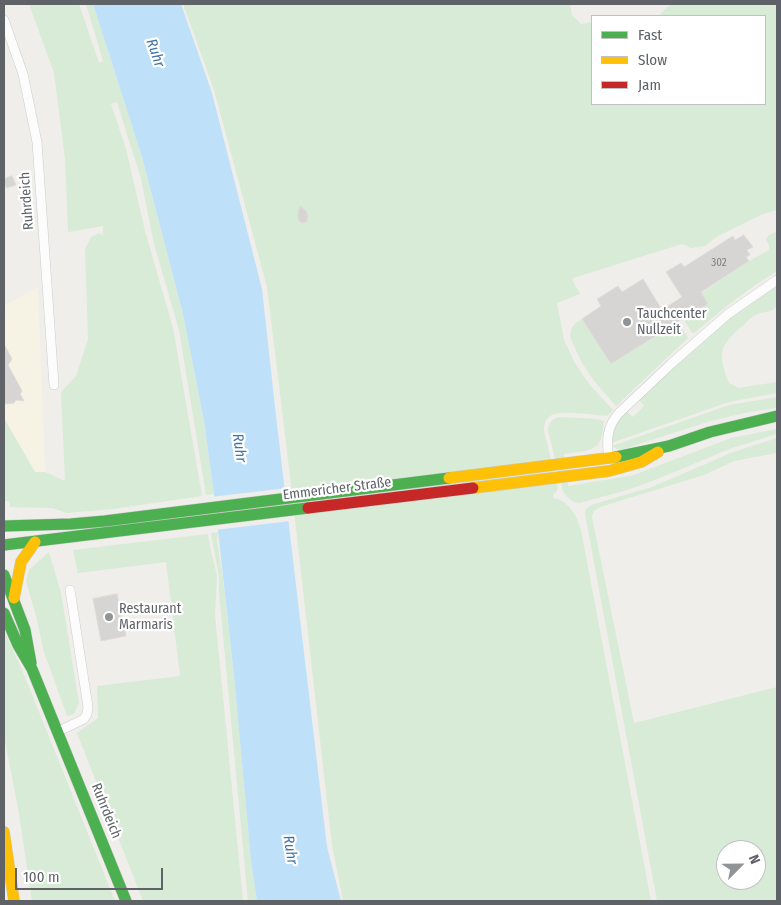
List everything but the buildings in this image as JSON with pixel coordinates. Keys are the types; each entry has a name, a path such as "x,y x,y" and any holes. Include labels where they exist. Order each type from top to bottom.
{"main road":[{"name":"Emmericher Straße","path":"4,526 105,521 609,458 668,446 710,432 777,416"},
{"name":"Emmericher Straße","path":"4,545 609,471 641,462 668,446"},
{"path":"14,600 21,562 36,542"},
{"name":"Ruhrdeich","path":"4,575 25,630 32,669"},
{"name":"Ruhrdeich","path":"4,613 18,645 32,669 126,901"},
{"path":"4,832 14,901"}],"street":[{"name":"Ruhrdeich","path":"4,20 23,74 37,142 54,384"},
{"path":"609,458 607,436 612,420 672,363 728,314 777,280"},
{"path":"57,732 84,719 88,707 70,590"}],"shaded area":[{"path":"38,287 45,472 35,472 4,418 4,306"}],"green space":[{"path":"29,4 79,4 99,63 103,61 86,4 93,4 142,157 183,314 204,421 214,494 206,495 179,330 154,244 141,179 117,102 111,104 126,149 145,231 173,328 202,496 113,509 67,513 52,508 10,507 9,501 4,501 4,418 35,472 45,472 65,481 61,392 76,376 88,339 85,249 91,237 99,233 103,235 103,226 68,232 65,159 54,73"},
{"path":"183,4 570,4 572,15 581,24 591,22 591,105 766,105 766,15 659,15 671,4 777,4 777,210 763,214 718,236 705,246 691,248 682,244 573,278 572,280 580,294 557,303 564,340 575,363 589,384 613,410 607,416 579,413 556,414 546,420 544,431 558,488 553,494 554,498 564,502 572,510 581,530 651,901 343,901 332,845 267,287 214,90"},
{"path":"777,231 777,271 755,285 693,334 684,320 708,304 701,293 769,250 766,239"},
{"path":"777,284 777,306 754,316 733,335 724,347 722,359 729,383 738,388 777,382 777,393 729,402 611,443 620,418 627,411 633,417 644,406 639,400 675,366 731,317"},
{"path":"582,319 611,364 678,322 688,338 616,406 588,372 572,341 570,332 575,323"},
{"path":"777,397 777,408 749,412 707,422 621,450 612,446 729,405"},
{"path":"558,417 604,421 602,436 594,448 564,454 568,486 634,475 731,438 777,429 777,434 732,448 650,482 579,503 570,499 563,491 548,430 551,422"},
{"path":"777,438 777,453 734,461 704,475 600,507 594,511 592,517 634,723 777,687 777,901 657,901 585,514 586,509 591,505 652,487 733,452"},
{"path":"218,532 217,540 234,676 251,861 257,901 248,901 219,577 211,533"},
{"path":"208,534 217,575 215,615 243,901 143,901 77,733 98,718 97,686 180,676 166,562 78,573 73,550"},
{"path":"49,552 61,593 79,703 74,714 67,716 44,652 26,581 29,570"},
{"path":"4,630 25,677 115,901 32,901 19,814 4,735"}],"water":[{"name":"Ruhr","path":"93,4 181,4 212,93 262,289 327,847 341,901 257,901 251,861 234,676 214,494 204,421 183,314 142,157"}],"pier":[{"path":"287,488 291,521 215,530 211,497"}],"traffic: fast":[{"path":"616,457 669,446 710,432 777,416"},
{"path":"4,526 105,521 449,478"},
{"path":"4,545 308,508"},
{"path":"4,575 25,630 31,663"},
{"path":"4,613 18,645 32,669 126,901"}],"traffic: slow":[{"path":"473,488 609,471 641,462 658,452"},
{"path":"449,478 616,457"},
{"path":"14,598 21,562 35,542"},
{"path":"4,832 14,901"}],"traffic: jam":[{"path":"308,508 473,488"}],"place":[{"name":"Tauchcenter Nullzeit","path":"627,322"},
{"name":"Restaurant Marmaris","path":"109,617"}]}
